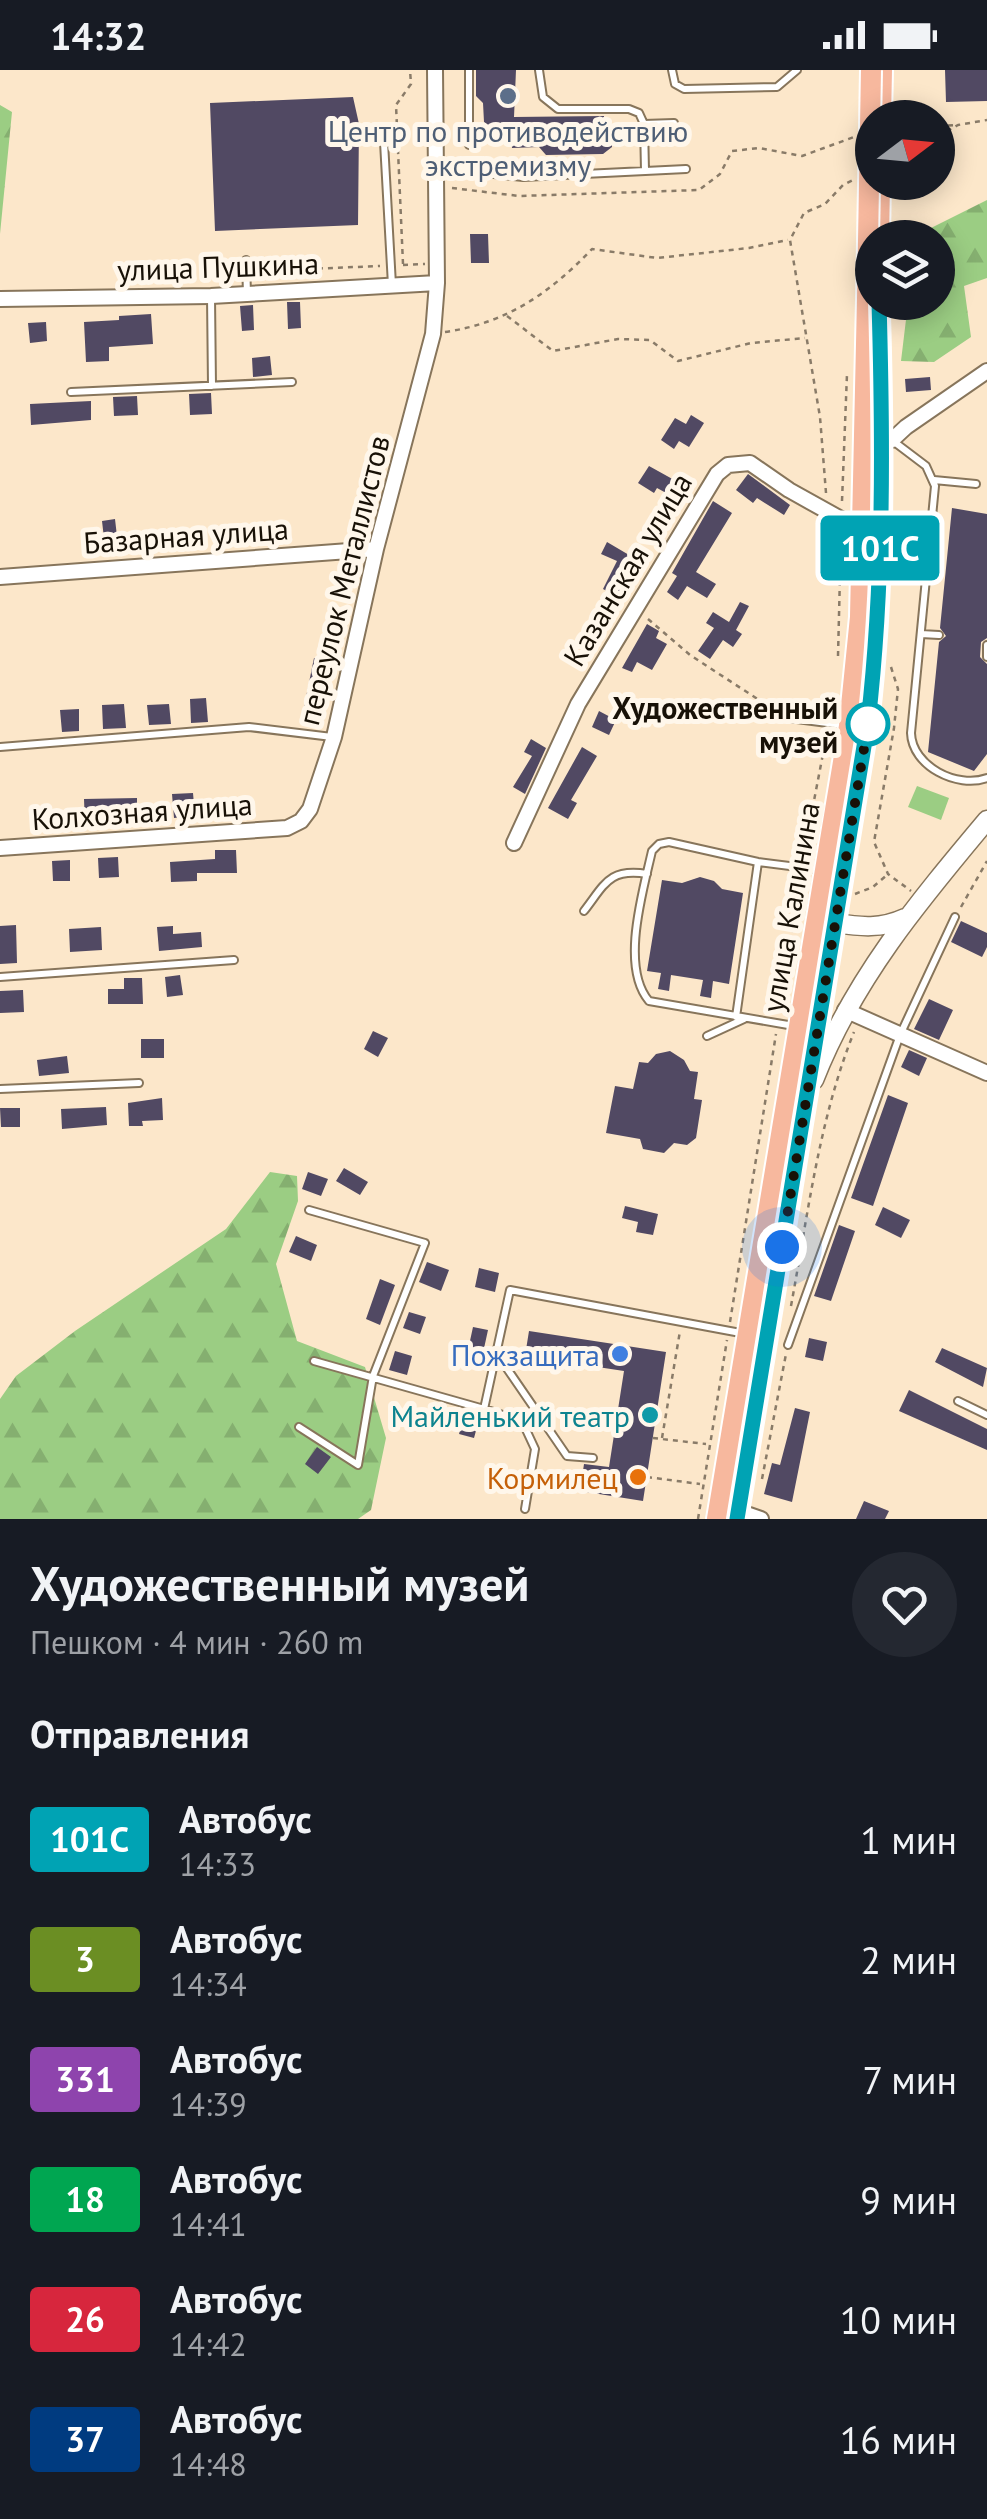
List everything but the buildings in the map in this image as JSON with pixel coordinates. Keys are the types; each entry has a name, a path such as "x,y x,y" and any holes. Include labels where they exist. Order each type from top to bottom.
{"main road":[{"path":"871,70 872,220"},
{"path":"881,100 882,70"},
{"name":"улица Калинина","path":"738,1515 807,1099 827,921 836,725 857,664 852,528 870,320"},
{"name":"улица Калинина","path":"717,1519 738,1335 800,1026 856,811 874,671 888,440 874,320"}],"street":[{"name":"переулок Металлистов","path":"287,828 302,822 310,809 334,737 376,549 433,334 438,283 436,70"},
{"name":"улица Пушкина","path":"0,299 211,296 438,283"},
{"path":"888,440 987,371"},
{"name":"Казанская улица","path":"514,843 578,704 717,474 728,465 750,463 835,512 852,528"},
{"name":"Базарная улица","path":"0,576 376,549"},
{"path":"807,1099 852,1017 876,958 987,820"},
{"name":"Колхозная улица","path":"0,848 287,828"},
{"path":"827,921 862,928 906,918"},
{"path":"862,928 874,940 876,958"},
{"path":"852,1017 987,1072"},
{"path":"738,1515 761,1519"}],"lane":[{"path":"468,146 469,70"},
{"path":"539,70 543,98 550,106 639,112 644,124 645,170"},
{"path":"672,70 675,84 684,89 777,86 797,70"},
{"path":"644,124 674,123"},
{"path":"384,142 392,286"},
{"path":"436,168 524,177 686,169"},
{"path":"246,260 248,294"},
{"path":"211,296 212,386"},
{"path":"71,392 292,382"},
{"path":"888,440 926,466 934,480 911,733 914,752 924,764 966,781 987,778"},
{"path":"934,480 976,484"},
{"path":"920,634 940,636"},
{"path":"987,645 987,657"},
{"path":"789,718 836,725"},
{"path":"0,747 249,727 334,737"},
{"path":"800,1026 649,1002 640,991 636,973 636,937 652,851 659,844 669,842 758,862 827,871"},
{"path":"736,1017 758,862"},
{"path":"584,911 611,876 628,871 647,874"},
{"path":"788,1345 900,1035 955,918"},
{"path":"0,977 234,960"},
{"path":"707,1036 746,1019"},
{"path":"0,1089 139,1083"},
{"path":"298,1427 358,1465 373,1376 425,1244 308,1210"},
{"path":"484,1409 510,1290 738,1335"},
{"path":"494,1350 567,1456 593,1458"},
{"path":"314,1362 522,1421 534,1449 524,1509"},
{"path":"958,1401 987,1415"}],"path":[{"path":"403,265 396,105 411,84 410,70"},
{"path":"955,128 987,120"},
{"path":"835,512 790,240 804,213 825,204 855,179"},
{"path":"433,334 462,330 522,309 563,280 592,248 657,258 790,240"},
{"path":"507,316 553,351 618,339 650,340 678,361 751,342 806,338"},
{"path":"835,512 847,376"},
{"path":"837,666 852,528"},
{"path":"636,609 690,655 789,718"},
{"path":"802,861 836,725 834,700"},
{"path":"874,842 888,874 912,892"},
{"path":"955,918 987,861"},
{"path":"778,1020 800,874"},
{"path":"851,896 873,887 888,874"},
{"path":"790,1308 823,1132 852,1017"},
{"path":"730,1318 777,1026"},
{"path":"662,1438 682,1322"},
{"path":"698,1519 709,1444 738,1335"},
{"path":"760,1491 788,1345"},
{"path":"653,1438 709,1444"},
{"path":"647,1476 703,1485"}],"green space":[{"path":"0,105 12,112 0,234"},
{"path":"987,200 987,278 964,286 971,337 934,362 901,361 906,320 955,320 955,220 947,220"},
{"path":"917,786 949,798 941,820 908,807"},
{"path":"270,1172 297,1176 298,1201 276,1264 297,1341 365,1367 386,1438 371,1510 358,1519 0,1519 0,1399 16,1376 75,1331 226,1229"}],"bus line":[{"name":"101С","path":"737,1519 868,722 879,593 883,440 880,320"}],"place":[{"name":"Центр по противодействию экстремизму","path":"508,96"},
{"name":"Художественный музей","path":"868,724"},
{"name":"Пожзащита","path":"620,1354"},
{"name":"Майленький театр","path":"650,1415"},
{"name":"Кормилец","path":"638,1477"}],"route":[{"path":"782,1247 868,724"}]}
